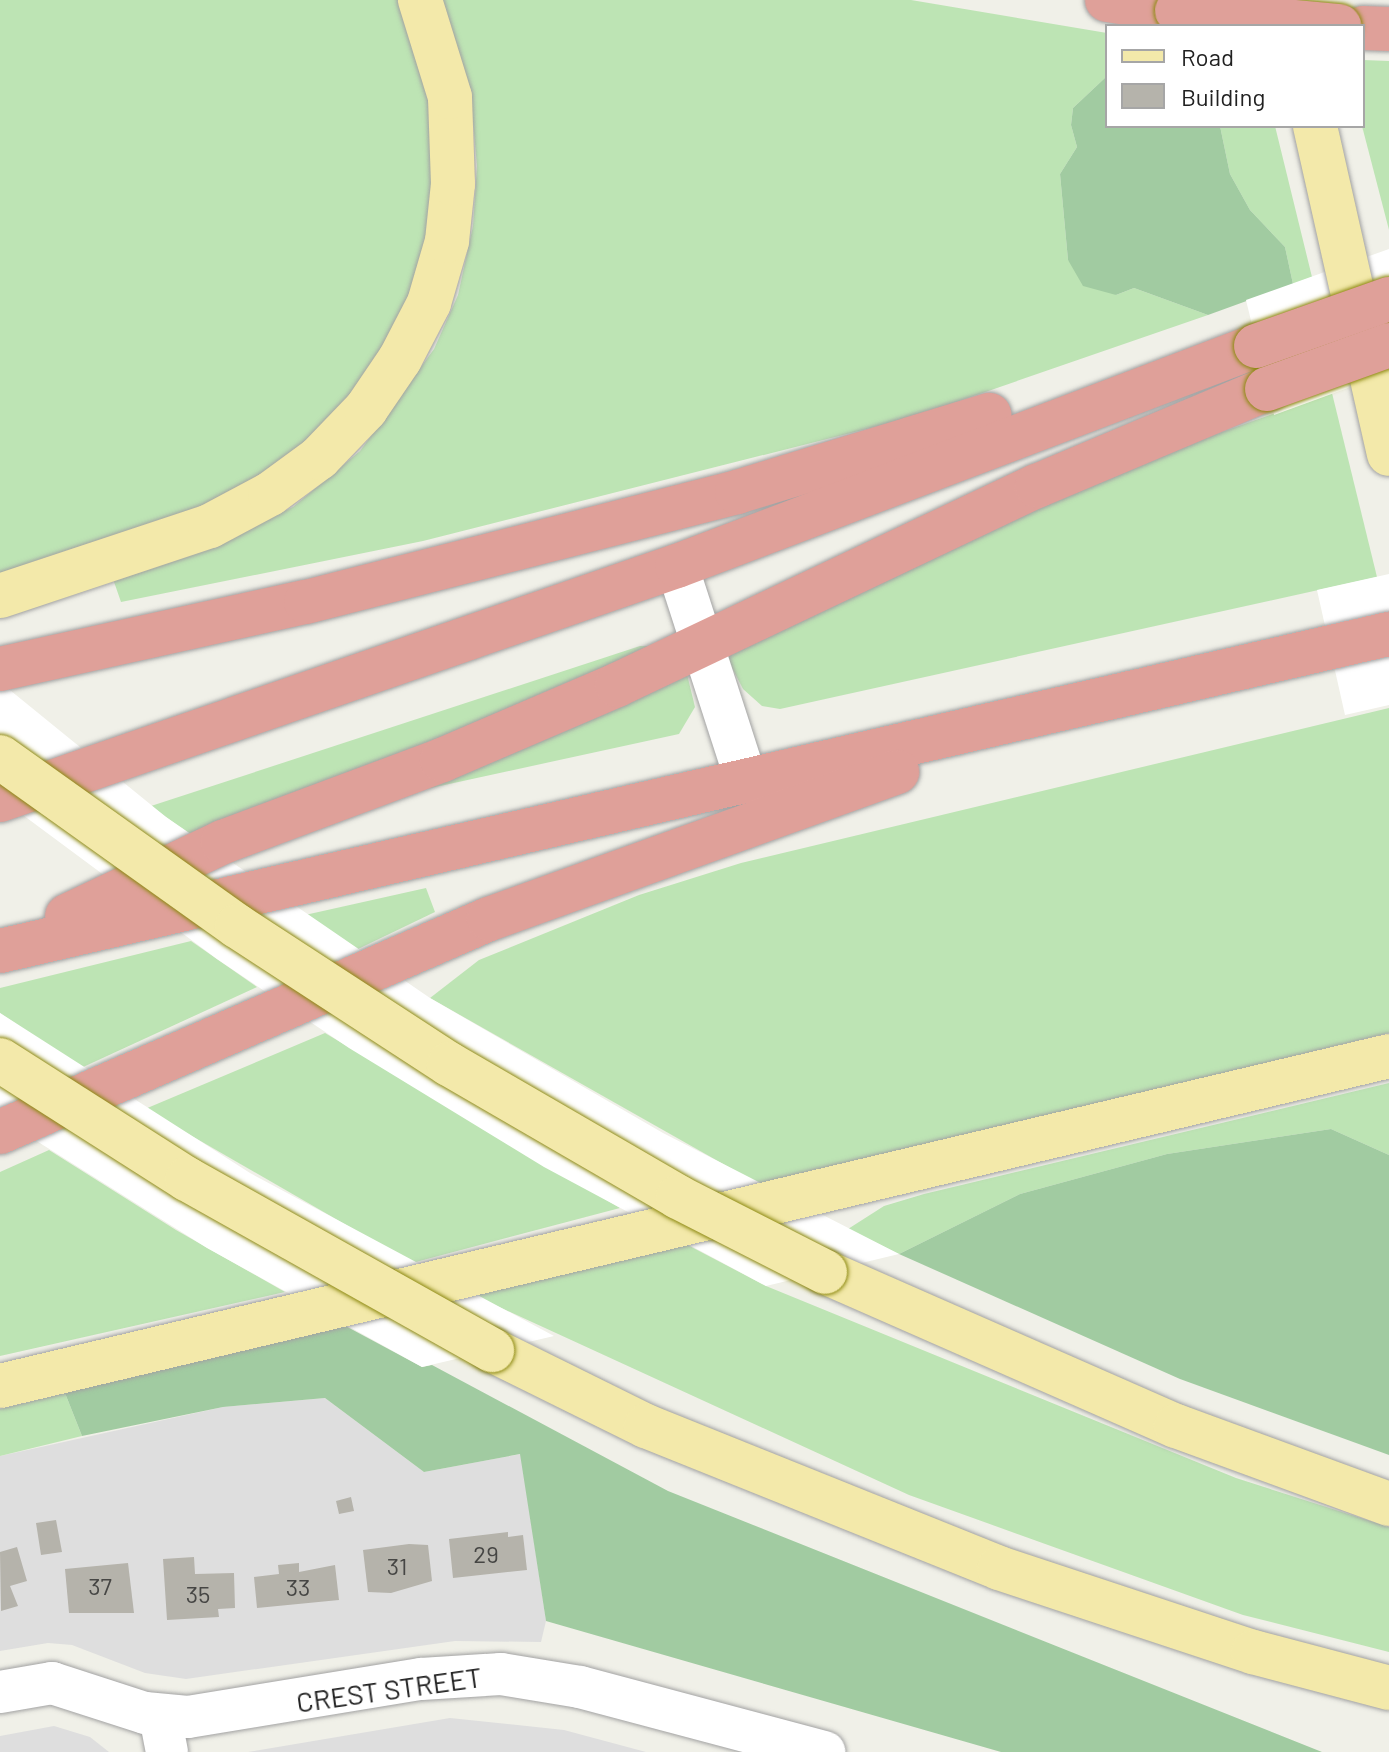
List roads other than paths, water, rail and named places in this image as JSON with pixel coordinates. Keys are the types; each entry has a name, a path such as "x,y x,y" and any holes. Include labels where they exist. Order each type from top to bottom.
{"highway":[{"path":"1107,0 1177,11 1317,24"},
{"path":"1365,28 1389,29"},
{"path":"0,800 677,566 1106,399 1389,299"},
{"path":"0,949 223,842 442,760 703,645 1037,486 1267,389 1389,345"},
{"path":"0,669 306,602 737,492 1016,406 1106,399"},
{"path":"0,949 1389,634"},
{"path":"0,1132 398,957 581,883 893,773 1236,669"}],"main road":[{"path":"0,596 210,526 270,494 319,458 366,409 400,359 429,303 447,241 453,184 450,97 420,0"},
{"path":"1280,0 1287,24"},
{"path":"1315,128 1389,454"},
{"path":"0,725 126,848"},
{"path":"0,757 126,848 449,1064 678,1197 825,1272 1161,1420 1389,1504"},
{"path":"0,1386 1389,1056"},
{"path":"0,1060 187,1179 492,1350 659,1431 999,1568 1253,1652 1389,1688"}],"street":[{"path":"677,566 746,780"},
{"name":"CREST STREET","path":"0,1692 52,1683 164,1734 211,1716 421,1679 501,1674 580,1687 825,1752"}]}
